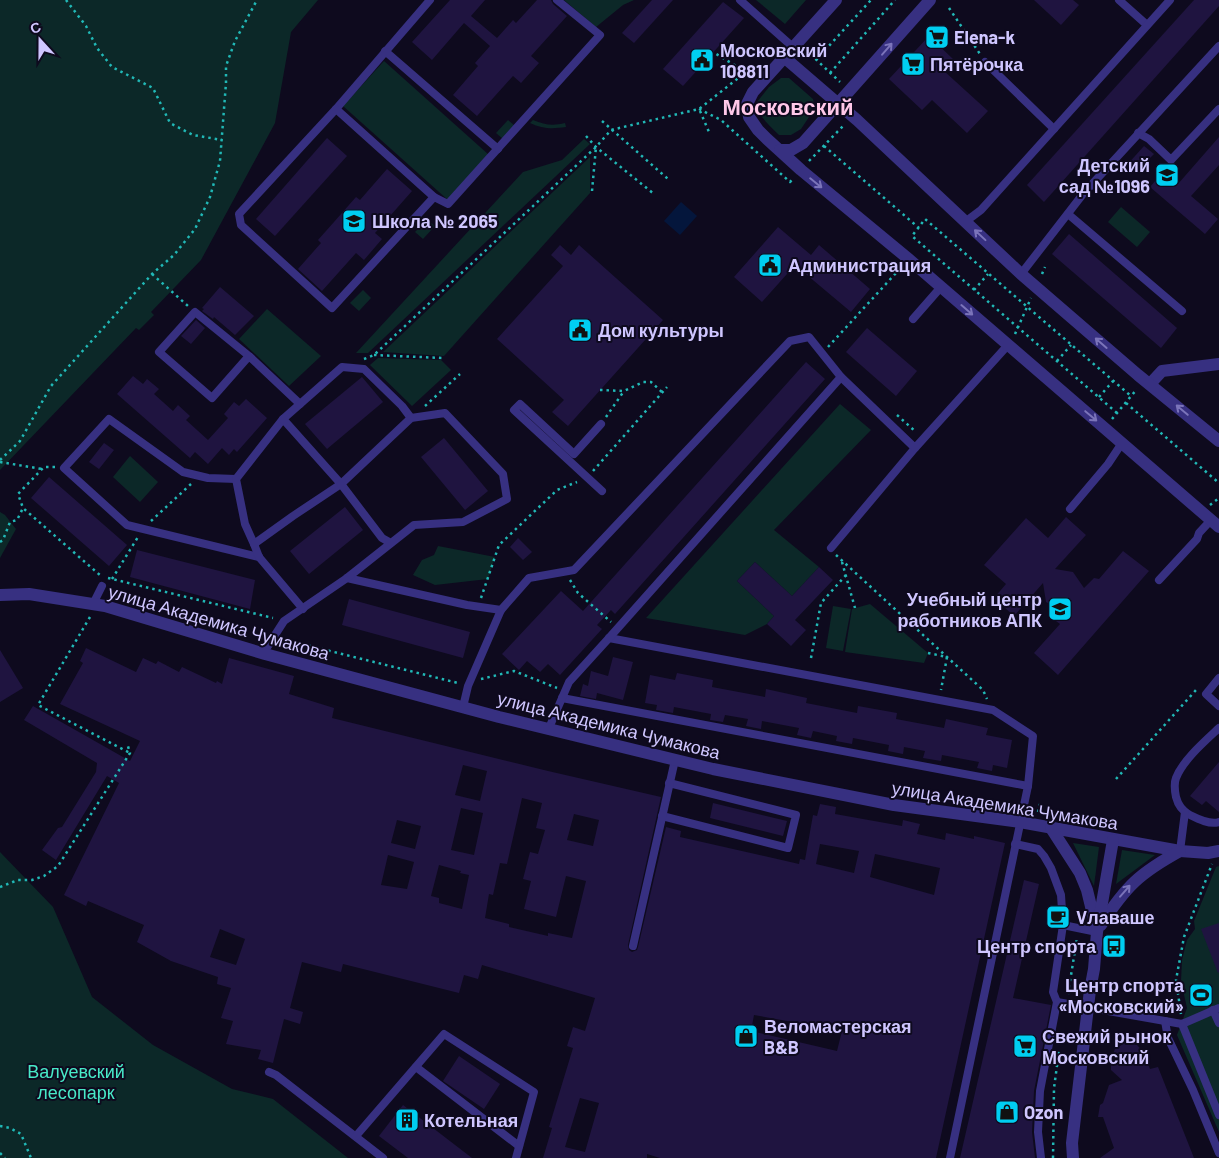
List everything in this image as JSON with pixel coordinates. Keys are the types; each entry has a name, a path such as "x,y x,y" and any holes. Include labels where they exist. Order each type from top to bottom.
{"street":[{"path":"836,0 753,92 747,104 748,117 758,130 801,170 941,287 1215,523"},
{"path":"780,150 791,150 803,143 930,0"},
{"path":"785,58 837,105 852,116 1021,274 1219,441"},
{"path":"1147,382 1162,371 1219,364"},
{"name":"улица Академика Чумакова","path":"0,595 29,594 105,606 265,654 463,707 674,760 894,805 1020,822 1113,840 1180,851 1208,853 1216,857"},
{"path":"1051,828 1080,873 1097,932"},
{"path":"1073,1158 1072,1143 1097,932 1113,840"},
{"path":"1097,932 1124,892 1142,874 1180,851"}],"lane":[{"path":"430,0 336,109 239,214 241,225 332,308 434,197"},
{"path":"336,109 434,197 448,204 600,35 557,0"},
{"path":"740,0 796,46"},
{"path":"1119,0 1148,25"},
{"path":"966,222 981,210 1170,0"},
{"path":"1021,274 1083,194 1219,46"},
{"path":"385,51 498,148"},
{"path":"985,62 1054,129"},
{"path":"1138,133 1149,139 1171,160 1219,109"},
{"path":"1068,214 1182,311"},
{"path":"913,319 941,287"},
{"path":"249,356 212,398 159,352 195,312 249,356 300,404"},
{"path":"463,707 468,686 501,610 529,578 574,570 790,341 810,337 841,377 915,448"},
{"path":"831,549 923,438 1008,345"},
{"path":"302,610 259,557 245,524 236,479 283,420 342,367 364,369 402,406 411,418"},
{"path":"549,728 569,682 841,377"},
{"path":"600,424 574,454 520,404 514,410 602,491"},
{"path":"254,544 341,484 411,418 445,413 503,474 507,499 463,522 414,525 348,578 302,610 284,620 265,654"},
{"path":"236,479 208,478 183,472 109,420 64,468 127,525 259,557"},
{"path":"283,420 341,484 382,538 391,543"},
{"path":"1070,509 1108,464 1122,443"},
{"path":"1159,580 1197,539 1199,533 1215,523"},
{"path":"348,578 478,607 501,610"},
{"path":"95,605 102,586"},
{"path":"609,638 993,710 1033,736 1028,786 950,1158"},
{"path":"1219,678 1206,694 1219,706"},
{"path":"563,694 1028,786"},
{"path":"1219,728 1183,766 1175,780 1179,805 1185,812 1197,819 1214,824 1219,822"},
{"path":"633,946 674,760"},
{"path":"662,816 788,848 796,815 669,784"},
{"path":"1180,851 1185,812"},
{"path":"1015,844 1038,849 1044,856 1051,868 1061,895 1064,925 1053,992 1057,1002 1040,1091 1038,1132 1041,1158"},
{"path":"1064,925 1097,932"},
{"path":"1057,1002 1182,1024 1216,1009 1219,1022"},
{"path":"1165,1022 1168,1038 1193,1090 1219,1153"},
{"path":"1182,1024 1219,1115"},
{"path":"356,1136 444,1034 534,1092 516,1158"},
{"path":"416,1067 519,1146"},
{"path":"269,1072 276,1075 383,1158"}],"path":[{"path":"66,0 86,26 97,48 112,67 152,88 170,123 193,135 222,140"},
{"path":"0,461 20,441 51,386 152,274 174,255 195,229 210,196 220,161 226,66 235,41 257,0"},
{"path":"816,60 871,0"},
{"path":"830,73 895,0"},
{"path":"949,8 985,62"},
{"path":"796,46 816,60 850,90"},
{"path":"342,367 374,355 596,147 611,130 699,109 746,72 713,52"},
{"path":"699,109 710,132"},
{"path":"699,109 721,120 790,182 852,116"},
{"path":"602,121 668,178"},
{"path":"586,136 596,147 654,194"},
{"path":"824,146 918,228"},
{"path":"592,191 596,147"},
{"path":"1117,413 912,236 918,228 926,220 1131,396"},
{"path":"826,349 896,273"},
{"path":"152,274 195,312"},
{"path":"974,290 988,274"},
{"path":"1057,361 1071,345"},
{"path":"374,355 442,358"},
{"path":"411,418 460,374"},
{"path":"1099,397 1113,381"},
{"path":"600,390 624,391 643,382 651,382 663,393"},
{"path":"1105,428 1131,396 1147,382"},
{"path":"478,607 500,545 557,490 588,478 667,387"},
{"path":"600,424 624,391"},
{"path":"1126,403 1219,483"},
{"path":"897,414 923,438"},
{"path":"0,461 42,469"},
{"path":"64,468 44,467 18,494 23,508 102,577 284,620 286,640 468,686 479,679 514,671 563,694"},
{"path":"0,542 3,540 10,522 17,520 23,508"},
{"path":"831,549 983,690 993,710"},
{"path":"842,560 855,608"},
{"path":"565,572 578,593 618,628"},
{"path":"811,658 822,603 846,575"},
{"path":"95,605 38,705 130,753"},
{"path":"928,654 947,657"},
{"path":"939,700 947,657"},
{"path":"1116,779 1200,687"},
{"path":"0,887 18,880 32,880 44,876 58,866 130,753 127,743"},
{"path":"1182,1024 1176,980 1184,937 1216,857"},
{"path":"0,1126 10,1128 21,1134 30,1158"},
{"path":"0,1153 5,1158"}],"green space":[{"path":"0,0 318,0 291,32 275,123 201,260 151,312 154,315 139,330 136,328 0,470"},
{"path":"564,0 634,0 623,5 596,27"},
{"path":"756,0 806,0 785,24"},
{"path":"384,61 489,155 448,200 343,106"},
{"path":"781,78 789,78 813,99 815,108 801,129 791,135 779,135 759,112 757,102 769,87"},
{"path":"508,120 515,126 503,139 496,133"},
{"path":"533,120 549,124 565,123 566,127 543,127 530,123"},
{"path":"584,139 590,144 368,353 356,353 523,172 562,160"},
{"path":"590,157 590,193 444,356 383,352"},
{"path":"1121,207 1150,232 1137,247 1108,222"},
{"path":"427,219 435,226 423,239 415,232"},
{"path":"363,290 371,298 359,311 350,303"},
{"path":"267,309 321,356 289,386 239,339"},
{"path":"378,358 441,360 451,370 412,406 370,365"},
{"path":"840,404 871,430 774,530 819,567 792,596 755,562 737,581 774,616 767,624 745,635 646,618"},
{"path":"130,456 158,482 140,502 113,477"},
{"path":"0,512 5,515 16,529 0,558"},
{"path":"438,546 495,557 488,579 435,585 413,575 422,560 434,555"},
{"path":"870,604 928,653 924,663 845,652 852,609"},
{"path":"833,606 851,609 843,651 826,648"},
{"path":"1073,843 1099,847 1094,886"},
{"path":"1122,850 1155,855 1116,884"},
{"name":"Валуевский лесопарк","path":"0,852 53,907 92,997 153,1045 232,1089 273,1099 348,1158 0,1158"},
{"name":"Центр спорта «Московский»","path":"1219,866 1219,1132 1177,1035 1187,1008 1181,981 1182,960 1187,940 1195,929 1194,921 1216,867"}],"water":[{"path":"681,202 697,216 680,235 664,221"}],"building":[{"path":"450,0 485,0 471,16 497,38 513,20 516,23 537,0 551,0 567,16 531,56 539,63 521,83 513,76 477,116 453,95 478,66 475,63 490,46 464,23 432,60 412,42"},
{"path":"652,0 673,0 634,43 622,33"},
{"path":"1034,0 1073,0 1079,5 1061,25"},
{"path":"1194,0 1219,0 1219,6 1044,202 1027,185"},
{"path":"723,2 744,18 683,86 663,69"},
{"path":"929,36 954,60 944,71 988,111 967,133 932,100 922,110 889,79"},
{"path":"1219,137 1219,165 1191,196 1218,219 1205,234 1150,187 1163,172 1178,184"},
{"path":"327,138 347,156 275,236 256,219"},
{"path":"1144,146 1154,154 1135,173 1126,166"},
{"path":"387,169 412,191 375,233 382,239 364,260 356,253 322,291 298,269 321,243 318,240 356,197 360,200"},
{"path":"778,227 811,255 819,245 870,289 851,312 795,265 762,302 734,277"},
{"path":"1069,234 1177,328 1161,348 1052,254"},
{"name":"Дом культуры","path":"560,245 571,255 579,245 663,320 568,426 552,412 564,400 497,339 563,266 551,255"},
{"path":"220,287 254,316 235,335 214,317 213,319 202,311 204,309 202,308"},
{"path":"196,320 205,328 191,344 181,336"},
{"path":"867,328 917,371 896,396 846,352"},
{"path":"806,362 825,379 615,614 611,610 597,625 602,629 560,675 548,664 540,672 527,661 519,670 502,654 561,591 583,611"},
{"path":"133,376 143,384 147,379 159,389 154,394 173,411 178,405 190,416 186,420 208,440 228,418 224,414 234,402 239,406 246,399 267,418 237,452 234,449 229,455 222,448 208,464 195,452 190,458 117,394"},
{"path":"362,377 383,402 327,449 305,424"},
{"path":"444,438 488,491 465,510 421,457"},
{"path":"104,443 114,450 99,469 89,462"},
{"path":"49,477 127,545 109,566 31,498"},
{"path":"345,507 363,530 309,574 290,551"},
{"path":"1066,517 1086,535 1055,569 1073,572 1084,588 1094,578 1099,579 1123,551 1149,571 1058,675 1034,653 1060,624 1056,621 1065,612 1046,602 1043,583 1014,616 994,598 1006,584 984,565 1026,518 1048,538"},
{"path":"518,538 532,552 523,560 510,547"},
{"path":"137,550 255,580 250,609 130,577"},
{"path":"755,562 792,596 819,567 833,580 795,620 806,630 791,646 767,624 774,616 737,581"},
{"path":"349,599 470,632 463,658 342,625"},
{"path":"86,648 136,672 143,658 156,664 158,661 179,672 182,667 222,684 229,658 294,676 289,694 334,708 332,718 661,797 628,945 629,950 632,952 637,950 638,947 666,827 681,831 680,837 799,864 800,859 805,860 813,815 817,816 820,804 836,807 835,814 902,826 903,820 920,824 917,834 945,840 946,833 974,839 974,836 1005,843 936,1158 660,1158 647,1154 647,1158 543,1158 552,1128 549,1127 573,1048 567,1046 573,1027 585,1031 595,998 482,965 478,979 464,975 459,993 343,964 341,972 302,962 290,1008 303,1012 300,1024 284,1019 273,1063 258,1059 261,1050 226,1044 233,1021 221,1018 231,988 217,984 218,977 171,961 137,942 144,925 88,901 86,906 64,895 119,783 107,776 56,860 42,850 58,828 62,827 96,772 97,763 24,720 33,706 130,761 140,741 60,704 83,663 80,661","holes":["463,765 487,771 480,801 455,795","522,798 542,803 536,828 545,830 538,854 530,852 523,879 531,881 524,909 556,917 566,876 586,881 572,938 548,933 548,936 509,927 509,924 485,918 489,894 493,895 500,863 507,864","461,808 483,813 474,855 451,850","574,814 599,820 593,846 567,840","397,820 421,826 415,849 391,843","820,844 859,851 854,873 816,864","875,854 940,868 934,895 870,877","388,855 414,862 407,889 381,885","439,865 469,875 462,909 439,903 439,898 431,896","220,929 245,939 236,965 210,957","754,1015 842,1031 837,1051 751,1031","580,1098 599,1103 585,1152 565,1147"]},
{"path":"0,650 23,688 0,702"},
{"path":"613,657 633,662 623,700 597,693 596,699 580,696 583,684 588,686 591,671 608,676"},
{"path":"677,673 713,680 712,687 765,697 766,689 807,698 806,703 857,713 858,706 897,713 896,719 944,728 946,719 988,728 986,735 1012,740 1007,768 993,765 992,771 977,768 979,762 942,755 941,761 923,758 925,751 904,747 903,754 888,751 889,745 853,738 852,744 836,741 837,736 813,731 811,738 797,735 799,728 762,721 761,729 746,726 748,719 725,715 723,722 710,720 711,714 674,707 673,713 656,710 657,705 645,703 650,675 675,680"},
{"path":"1219,762 1219,812 1206,801 1202,805 1190,796"},
{"path":"713,803 787,821 783,836 710,818"},
{"path":"1024,880 1039,884 1013,998 1051,1005 1034,1091 1032,1132 1035,1158 960,1158"},
{"path":"1219,923 1219,972 1218,973 1201,929"},
{"path":"1125,1043 1137,1045 1144,1053 1150,1069 1158,1067 1194,1158 1100,1158 1114,1148 1103,1117 1098,1117 1100,1105 1103,1103 1109,1085 1122,1080 1111,1070 1111,1059 1115,1049"},
{"path":"459,1056 500,1084 484,1109 443,1081"},
{"name":"Котельная","path":"403,1105 472,1158 408,1158 379,1136"}],"place":[{"name":"Elena-k","path":"937,37"},
{"name":"Московский 108811","path":"702,60"},
{"name":"Пятёрочка","path":"913,64"},
{"name":"Детский сад №1096","path":"1167,175"},
{"name":"Школа № 2065","path":"354,221"},
{"name":"Администрация","path":"770,265"},
{"name":"Дом культуры","path":"580,330"},
{"name":"Учебный центр работников АПК","path":"1060,609"},
{"name":"Vлаваше","path":"1058,917"},
{"name":"Центр спорта","path":"1114,946"},
{"name":"Центр спорта «Московский»","path":"1201,995"},
{"name":"Веломастерская B&B","path":"746,1036"},
{"name":"Свежий рынок Московский","path":"1025,1046"},
{"name":"Ozon","path":"1007,1112"},
{"name":"Котельная","path":"407,1120"}],"district":[{"name":"Московский","path":"788,106"}]}
